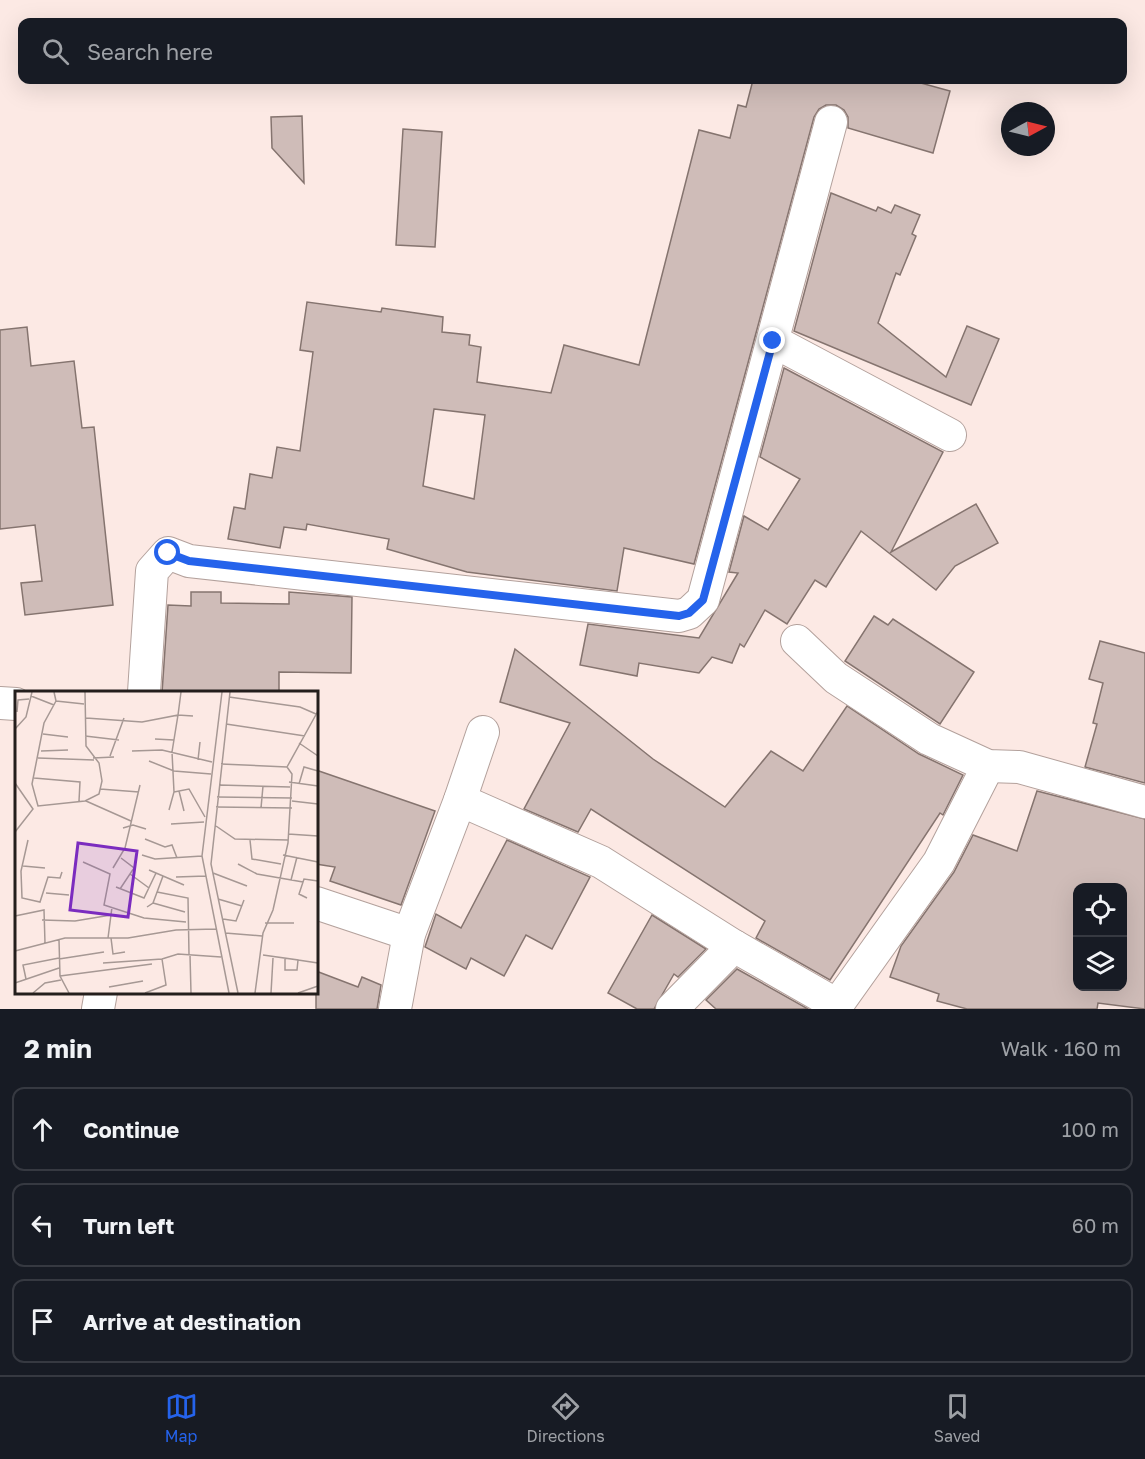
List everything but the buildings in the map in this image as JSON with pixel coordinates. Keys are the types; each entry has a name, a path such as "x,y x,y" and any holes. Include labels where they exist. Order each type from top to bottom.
{"street":[{"path":"144,691 152,571 168,553 189,561 679,616 689,613 703,600 831,122"},
{"path":"773,341 950,435"},
{"path":"797,641 836,678 928,739 988,766 1019,767 1145,802"},
{"path":"0,703 15,704"},
{"path":"395,1009 409,934 483,732"},
{"path":"460,800 600,862 734,946 837,1005 939,862 988,766"},
{"path":"318,904 409,934"},
{"path":"672,1009 734,946"},
{"path":"98,1009 100,994"}],"route":[{"path":"168,553 189,561 526,597 679,616 689,613 703,600 773,341"}]}
